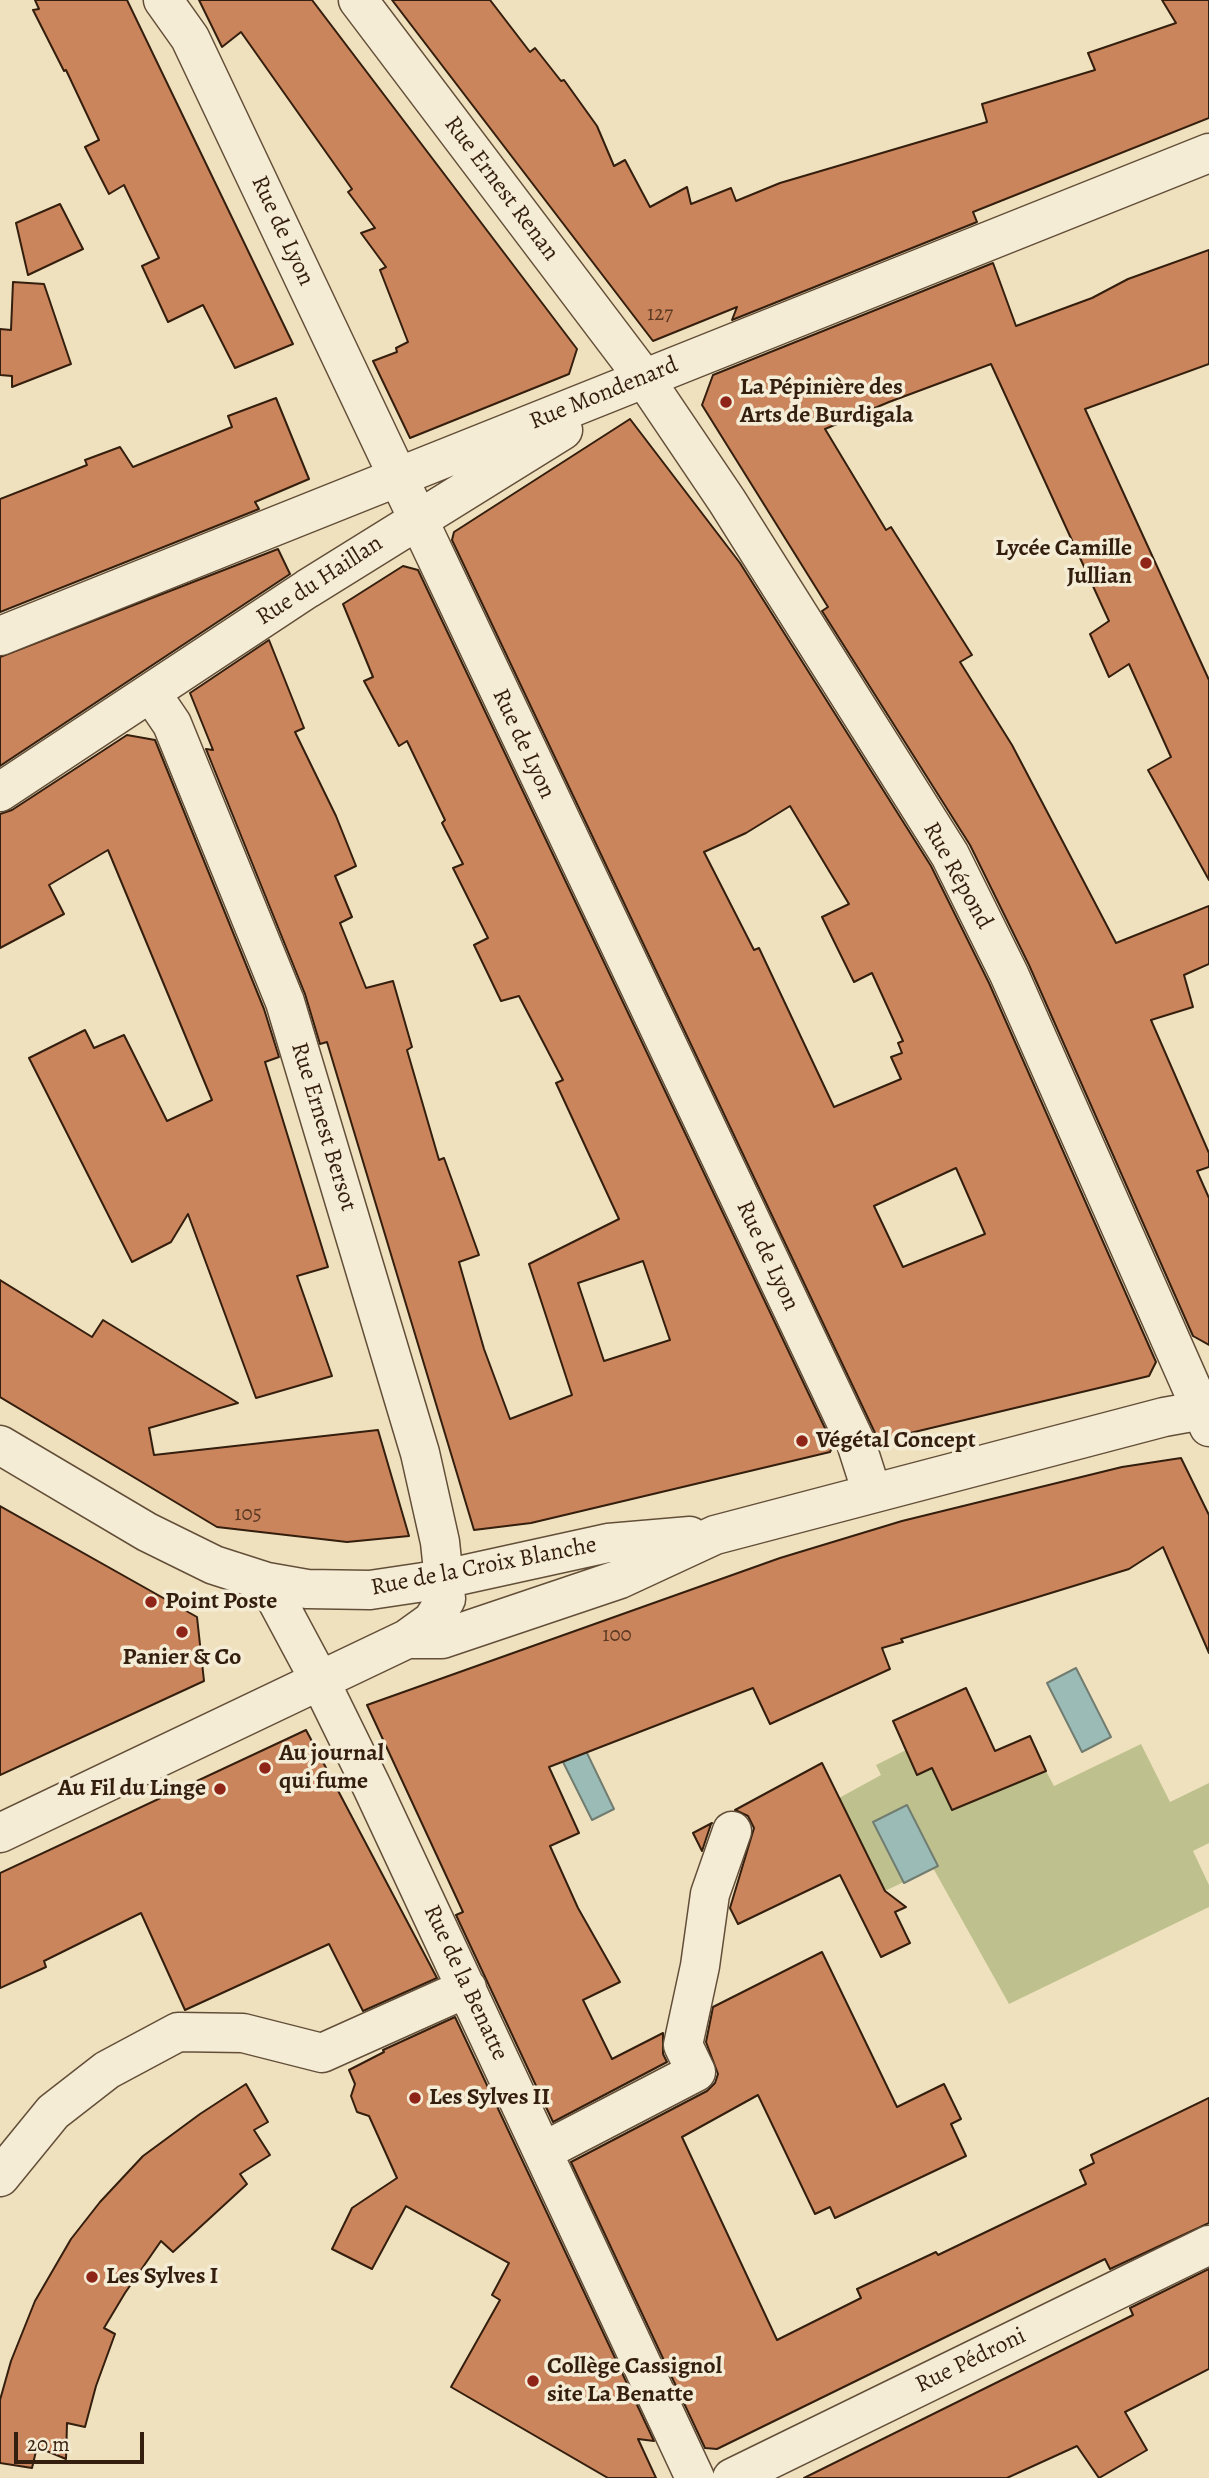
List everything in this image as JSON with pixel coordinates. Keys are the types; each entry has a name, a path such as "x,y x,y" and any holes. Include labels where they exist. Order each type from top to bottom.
{"street":[{"name":"Rue de Lyon","path":"163,0 190,38 856,1443 873,1493"},
{"name":"Rue Ernest Renan","path":"358,0 644,378"},
{"name":"Rue Mondenard","path":"0,636 1209,152"},
{"name":"Rue du Haillan","path":"0,792 417,519 644,378"},
{"name":"Rue Répond","path":"644,378 727,501 950,855 1009,974 1207,1415"},
{"name":"Rue Ernest Bersot","path":"151,693 172,724 285,1002 420,1453 440,1542 446,1599 432,1621 407,1639"},
{"name":"Rue de la Croix Blanche","path":"0,1833 407,1639 442,1639 620,1579 715,1535 873,1493 1207,1415"},
{"name":"Rue de la Croix Blanche","path":"0,1445 147,1532 214,1565 267,1582 347,1591 444,1579 608,1543 715,1535"},
{"name":"Rue de la Benatte","path":"267,1582 320,1681 467,1988 695,2478"},
{"path":"544,2151 696,2072 683,2045 700,1966 710,1894 732,1831"},
{"path":"0,2177 44,2122 64,2103 107,2070 178,2032 243,2033 322,2053 467,1988"},
{"name":"Rue Pédroni","path":"732,2478 1209,2245"}],"green space":[{"path":"920,1743 952,1810 1046,1771 1054,1786 1141,1744 1170,1802 1209,1783 1209,1843 1193,1851 1209,1885 1209,1907 1009,2004 933,1868 885,1891 839,1798 881,1775 876,1765"}],"water":[{"path":"1076,1668 1111,1737 1082,1752 1047,1683"},
{"path":"586,1751 614,1809 592,1820 563,1762"},
{"path":"907,1805 938,1866 904,1883 873,1822"}],"building":[{"path":"35,0 127,0 293,344 235,368 203,305 168,322 142,266 159,258 124,185 109,194 85,147 99,140 66,70 64,71 33,10 39,9"},
{"path":"199,0 312,0 577,349 569,374 410,438 373,361 397,352 396,348 408,342 380,270 386,267 361,233 375,228 348,192 352,189 241,32 222,47"},
{"path":"392,0 490,0 530,52 535,48 561,81 564,80 597,126 614,166 625,160 650,207 687,187 691,204 731,188 736,201 780,183 987,122 982,104 1095,70 1088,53 1176,23 1162,0 1209,0 1209,118 973,212 977,222 732,320 737,307 653,341"},
{"path":"60,204 83,249 28,275 16,223"},
{"path":"1209,250 1209,364 1085,409 1209,680 1209,880 1148,770 1171,757 1129,664 1109,677 1090,634 1109,621 991,364 825,429 886,530 891,527 972,655 960,662 1012,745 1116,943 1209,906 1209,964 1184,975 1193,1007 1151,1020 1209,1153 1209,1167 1197,1171 1209,1198 1209,1345 1193,1336 1029,965 970,845 822,611 828,607 702,405 713,375 993,263 1016,326 1092,298 1128,279"},
{"path":"13,282 44,284 71,364 12,387 12,376 0,375 0,329 11,330"},
{"path":"276,398 309,479 255,502 259,509 0,612 0,499 87,465 85,460 120,447 133,467 232,427 228,416"},
{"path":"630,419 740,563 931,866 989,983 1156,1362 1149,1376 885,1439 876,1435 452,540 454,532","holes":["790,806 849,904 822,917 854,982 872,973 903,1041 898,1043 902,1053 891,1057 901,1079 834,1107 759,948 754,950 704,852 746,833","956,1168 985,1234 903,1267 874,1206"]},
{"path":"278,549 290,574 0,766 0,657"},
{"path":"403,566 418,570 833,1445 830,1452 531,1523 474,1530 327,1042 320,1044 305,994 206,749 213,750 190,693 269,640 304,728 295,732 336,816 356,866 335,876 352,917 340,923 366,988 393,981 412,1047 407,1050 439,1160 444,1158 479,1255 459,1262 484,1349 510,1419 572,1395 529,1264 619,1219 556,1083 563,1080 519,996 501,1001 474,945 488,938 453,868 463,864 442,823 445,820 407,741 399,746 364,681 373,677 343,604","holes":["643,1261 670,1340 604,1361 578,1283"]},
{"path":"127,735 155,740 264,1009 279,1057 265,1062 328,1267 297,1276 332,1376 256,1398 188,1214 171,1242 132,1262 29,1058 85,1030 94,1048 124,1035 167,1121 212,1100 108,850 49,885 64,914 0,948 0,814 12,810"},
{"path":"0,1280 92,1337 103,1320 238,1403 149,1428 154,1455 378,1430 409,1536 347,1542 217,1527 0,1397"},
{"path":"1181,1458 1209,1515 1209,1653 1163,1547 1129,1569 901,1639 903,1642 882,1648 890,1669 770,1724 753,1688 549,1767 579,1833 550,1846 578,1908 620,1982 583,2000 612,2059 663,2033 663,2054 667,2062 553,2122 456,1915 463,1912 367,1705 780,1558 902,1521 1122,1467"},
{"path":"0,1506 197,1617 204,1681 0,1775"},
{"path":"966,1688 995,1751 1030,1736 1046,1771 952,1810 932,1768 917,1775 893,1721"},
{"path":"306,1730 437,1978 363,2011 329,1944 185,2010 141,1913 44,1961 46,1967 0,1988 0,1873"},
{"path":"822,1763 885,1891 906,1907 895,1912 910,1943 881,1957 840,1875 738,1924 730,1908 754,1828 748,1816 735,1810"},
{"path":"711,1824 702,1851 693,1833"},
{"path":"822,1952 897,2107 944,2084 961,2119 951,2124 966,2156 835,2218 830,2207 815,2214 758,2095 682,2137 777,2340 861,2298 857,2289 936,2252 938,2255 1086,2184 1080,2170 1094,2163 1091,2155 1209,2098 1209,2223 1110,2269 1105,2259 717,2449 705,2448 571,2162 707,2091 715,2083 718,2074 706,2042 713,2007"},
{"path":"455,2017 654,2441 638,2439 656,2478 608,2478 451,2387 500,2300 492,2295 509,2263 406,2206 372,2269 332,2249 352,2208 397,2178 369,2116 357,2112 351,2096 355,2084 349,2070 384,2052 383,2050"},
{"name":"Les Sylves I","path":"246,2084 268,2122 254,2130 270,2155 240,2174 247,2184 173,2252 161,2241 125,2293 104,2328 115,2334 96,2386 85,2427 67,2423 66,2459 37,2447 32,2468 0,2463 0,2400 11,2361 35,2301 71,2239 100,2202 143,2156"},
{"path":"1209,2269 1209,2369 1125,2412 1147,2450 1099,2478 1077,2446 1007,2478 804,2478 1133,2315 1130,2308"}],"place":[{"name":"La Pépinière des Arts de Burdigala","path":"726,402"},
{"name":"Lycée Camille Jullian","path":"1146,563"},
{"name":"Végétal Concept","path":"802,1441"},
{"name":"Point Poste","path":"151,1602"},
{"name":"Panier & Co","path":"182,1632"},
{"name":"Au journal qui fume","path":"265,1768"},
{"name":"Au Fil du Linge","path":"220,1789"},
{"name":"Les Sylves II","path":"415,2098"},
{"name":"Les Sylves I","path":"92,2277"},
{"name":"Collège Cassignol site La Benatte","path":"533,2381"}]}
